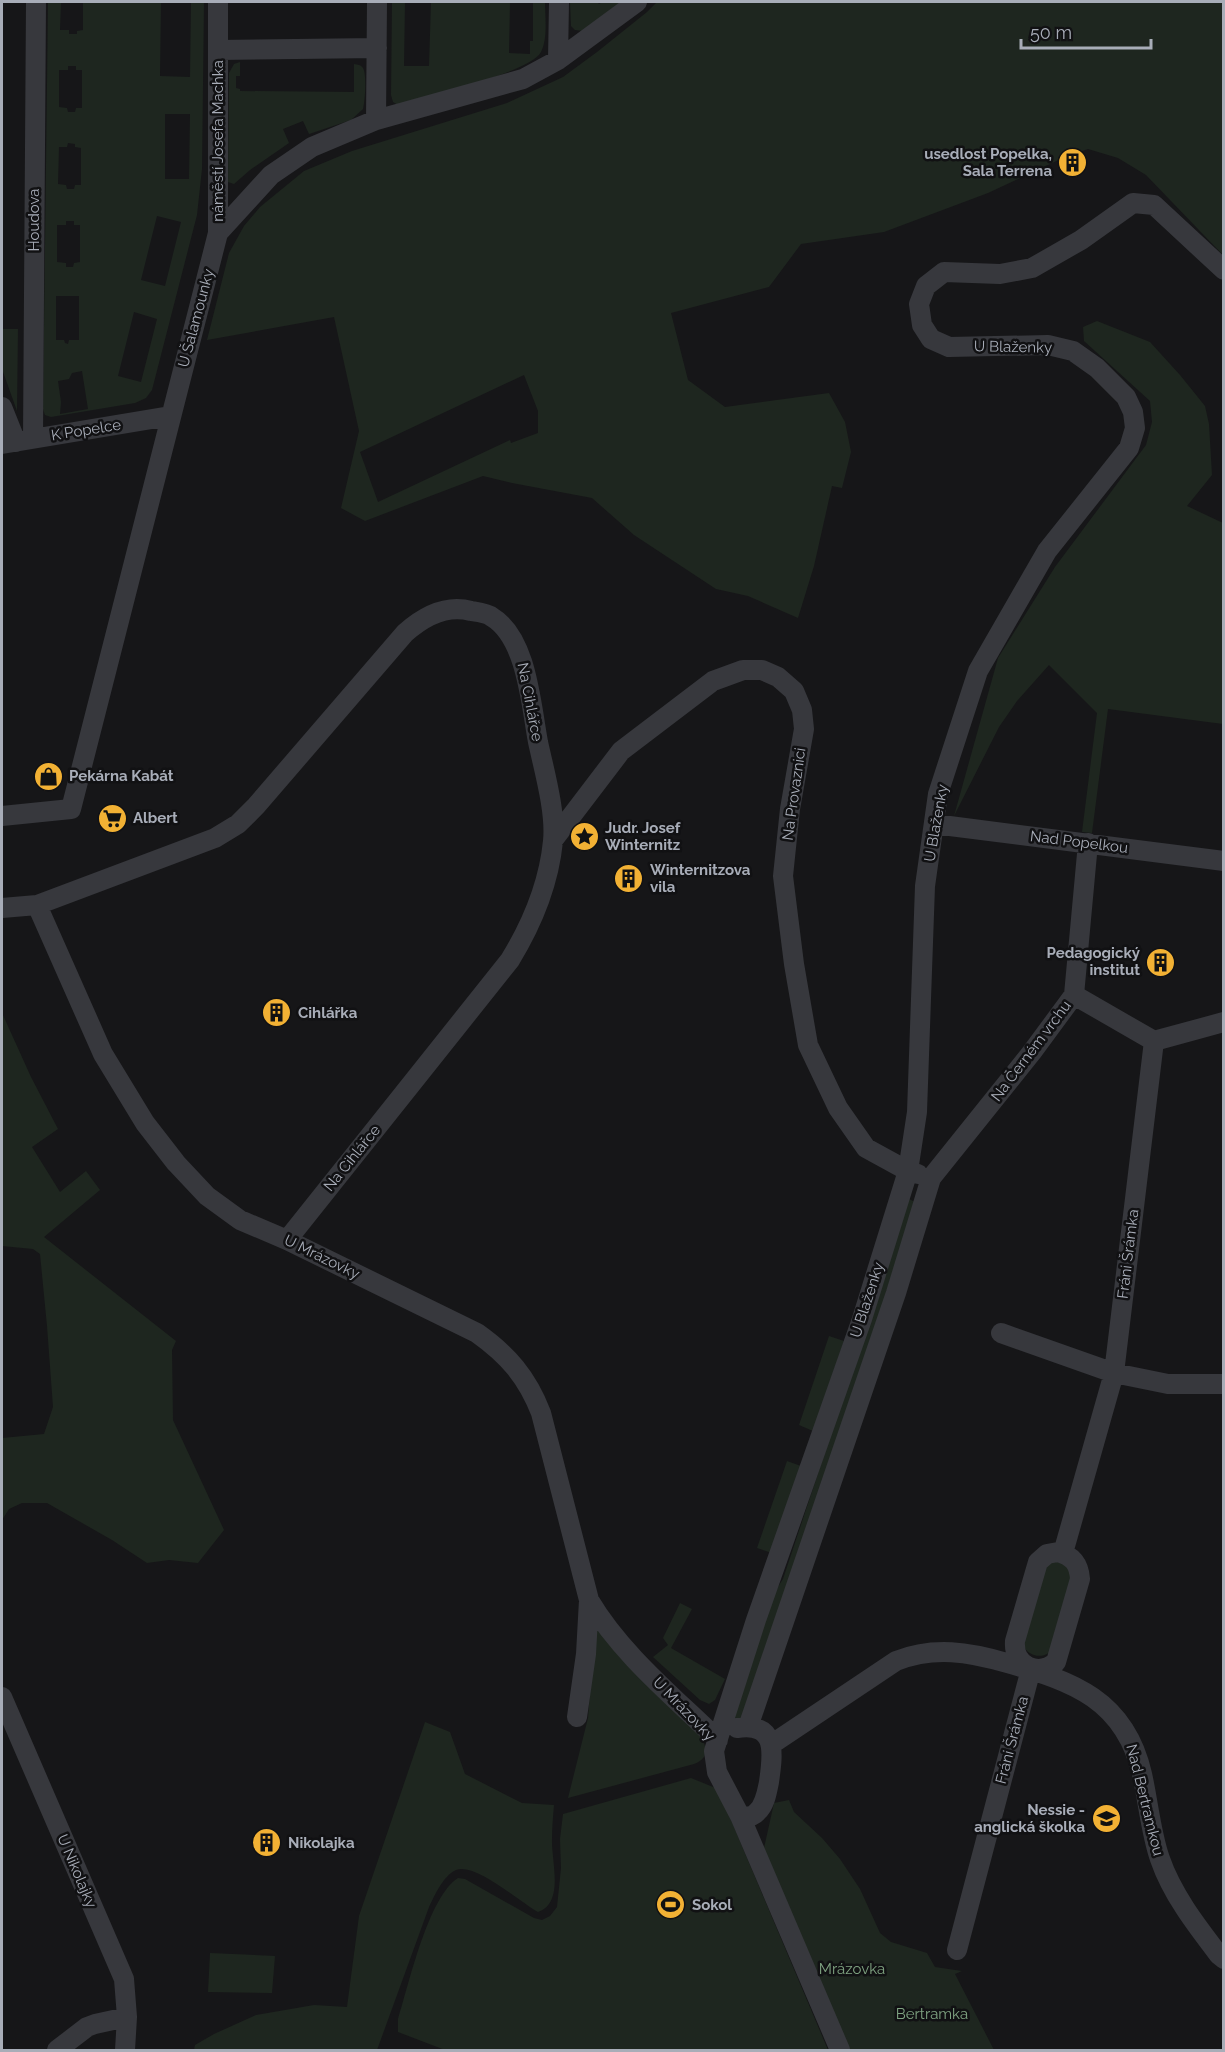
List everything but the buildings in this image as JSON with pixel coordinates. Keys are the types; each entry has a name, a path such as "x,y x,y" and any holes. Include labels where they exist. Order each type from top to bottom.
{"street":[{"name":"Houdova","path":"17,441 36,2"},
{"name":"náměstí Josefa Machka","path":"218,2 218,233"},
{"path":"376,120 377,2"},
{"path":"558,60 559,2"},
{"name":"U Šalamounky","path":"2,816 70,808 218,233 271,175 312,147 376,120 523,79 558,60 637,2"},
{"name":"náměstí Josefa Machka","path":"218,50 377,48"},
{"name":"U Blaženky","path":"718,1740 756,1620 862,1319 908,1171 917,1112 925,886 938,794 978,670 1047,551 1128,448 1135,428 1133,412 1126,397 1097,368 1073,351 1048,345 949,347 931,339 922,325 919,304 926,286 944,272 1000,274 1032,268 1081,240 1133,203 1154,205 1224,270"},
{"path":"2,406 17,441"},
{"name":"K Popelce","path":"17,441 170,416"},
{"name":"Na Cihlářce","path":"2,908 37,905 215,838 238,824 405,633 420,620 435,612 465,609 492,616 509,632 521,655 546,782 554,839 544,882 531,921 510,960 287,1240"},
{"name":"Na Provaznici","path":"554,839 621,751 713,681 743,670 762,670 778,676 794,691 802,710 804,729 790,809 783,876 794,964 808,1045 837,1108 866,1148 908,1171"},
{"name":"Nad Popelkou","path":"934,824 1224,861"},
{"name":"Na Černém vrchu","path":"931,1178 1032,1052 1074,995 1088,843"},
{"name":"U Mrázovky","path":"37,905 103,1054 145,1123 176,1163 207,1196 240,1220 287,1240 477,1333 499,1350 519,1371 532,1391 541,1413 589,1600 603,1623 718,1740 714,1756 717,1772 740,1816"},
{"path":"1074,995 1154,1041 1224,1022"},
{"name":"Fráni Šrámka","path":"1063,1553 1114,1373 1154,1041"},
{"path":"908,1171 931,1178"},
{"name":"U Blaženky","path":"748,1727 896,1293 931,1178"},
{"path":"1001,1333 1114,1373 1168,1384 1224,1384"},
{"path":"1063,1553 1072,1557 1076,1562 1080,1579 1059,1655 1051,1666 1042,1670 1031,1669 1019,1660 1014,1650 1035,1569 1038,1562 1047,1554 1063,1553"},
{"name":"U Mrázovky","path":"577,1717 586,1654 589,1600"},
{"name":"Nad Bertramkou","path":"772,1744 886,1667 907,1656 931,1651 963,1652 1031,1669 1081,1689 1105,1707 1126,1730 1141,1772 1160,1858 1185,1909 1224,1959"},
{"name":"Fráni Šrámka","path":"957,1950 1031,1669"},
{"name":"U Nikolajky","path":"2,1697 124,1979 128,2017 125,2050"},
{"path":"718,1740 727,1731 748,1727 763,1732 772,1744 770,1773 764,1802 755,1814 740,1816 840,2050"},
{"path":"57,2050 94,2024 128,2017"}],"green space":[{"path":"48,2 61,2 60,30 69,30 69,34 77,34 77,31 83,30 83,2 161,2 160,76 190,77 191,2 204,2 202,169 197,215 152,390 146,398 135,403 51,417 45,415 43,409","holes":["68,66 76,66 76,70 82,70 82,108 76,108 75,112 68,112 67,108 59,107 59,70 68,70","165,114 190,114 189,179 165,179","68,143 81,148 81,185 75,185 74,189 67,189 66,185 58,184 59,147 67,147","157,216 181,222 165,286 141,280","66,221 74,221 74,225 80,225 80,262 74,263 73,267 66,267 66,263 57,262 57,225 66,225","56,296 79,296 79,340 69,340 68,344 64,340 56,340","134,312 157,319 141,382 118,376","82,371 88,409 60,414 58,381 69,379 72,373"]},
{"path":"392,2 405,2 404,66 429,66 431,2 522,2 510,3 509,53 530,54 530,41 533,41 533,3 531,2 545,2 545,40 541,52 533,60 518,68 398,105 393,102 391,95"},
{"path":"570,2 597,2 599,4 621,2 583,31 575,30 571,26"},
{"path":"657,2 1223,2 1223,255 1146,175 1118,158 1088,149 1067,156 988,193 884,232 801,244 769,287 671,313 688,380 725,407 829,393 845,422 851,452 842,488 832,486 814,566 798,618 748,596 716,589 634,535 592,498 483,476 365,521 341,508 359,431 334,317 207,340 229,253 244,226 260,207 304,171 352,151 507,103 563,77","holes":["524,375 538,411 538,433 511,443 510,440 378,502 360,452"]},
{"path":"240,62 240,76 236,76 236,88 240,91 354,92 354,64 360,65 365,76 363,109 351,120 309,134 303,121 283,129 289,143 234,184 228,182 229,73 234,64"},
{"path":"1097,321 1150,342 1205,406 1209,424 1212,475 1187,506 1223,523 1223,724 1108,709 1092,833 1082,832 1097,713 1049,665 1017,701 999,727 954,816 998,658 1055,567 1146,445 1152,422 1150,401 1084,341 1083,327"},
{"path":"2,329 18,329 17,411 2,369"},
{"path":"2,1013 58,1129 32,1147 60,1192 86,1171 100,1190 44,1237 176,1341 172,1350 173,1420 224,1530 198,1563 169,1560 147,1563 47,1503 22,1503 9,1509 2,1520 2,1438 44,1434 53,1407 40,1254 33,1249 2,1246"},
{"path":"909,1199 917,1203 748,1714 740,1719 733,1717 764,1609 783,1579"},
{"path":"829,1336 844,1341 813,1431 799,1425"},
{"path":"787,1461 801,1466 772,1553 757,1548"},
{"path":"1055,1561 1068,1566 1073,1578 1049,1653 1037,1656 1031,1654 1022,1645 1043,1566"},
{"path":"680,1603 692,1609 671,1648 725,1679 715,1700 709,1704 700,1700 653,1657 668,1645 663,1638"},
{"path":"595,1625 693,1726 703,1741 706,1752 701,1761 694,1764 568,1798 588,1718"},
{"path":"425,1722 450,1732 465,1774 522,1803 554,1805 552,1839 555,1880 551,1900 538,1912 486,1877 464,1869 451,1873 440,1886 429,1907 377,2050 194,2050 195,2045 214,2034 256,2015 314,2005 347,2007 359,1916"},
{"name":"Sokol","path":"691,1778 718,1789 828,2050 445,2050 398,2032 398,2019 421,1942 438,1903 447,1888 458,1878 465,1879 534,1918 542,1920 550,1916 557,1907 563,1814"},
{"name":"Mrázovka","path":"789,1800 794,1812 822,1838 840,1859 860,1889 880,1933 891,1942 927,1953 935,1967 962,1971 955,1974 994,2050 834,2050 764,1848 774,1803"},
{"path":"210,1953 275,1956 272,1993 208,1992"}],"place":[{"name":"usedlost Popelka, Sala Terrena","path":"1073,163"},
{"name":"Pekárna Kabát","path":"48,776"},
{"name":"Albert","path":"112,818"},
{"name":"Judr. Josef Winternitz","path":"584,837"},
{"name":"Winternitzova vila","path":"629,879"},
{"name":"Pedagogický institut","path":"1161,962"},
{"name":"Cihlářka","path":"277,1013"},
{"name":"Nessie - anglická školka","path":"1106,1819"},
{"name":"Nikolajka","path":"267,1843"},
{"name":"Sokol","path":"671,1905"}],"park label":[{"name":"Bertramka","path":"932,2014"}]}
